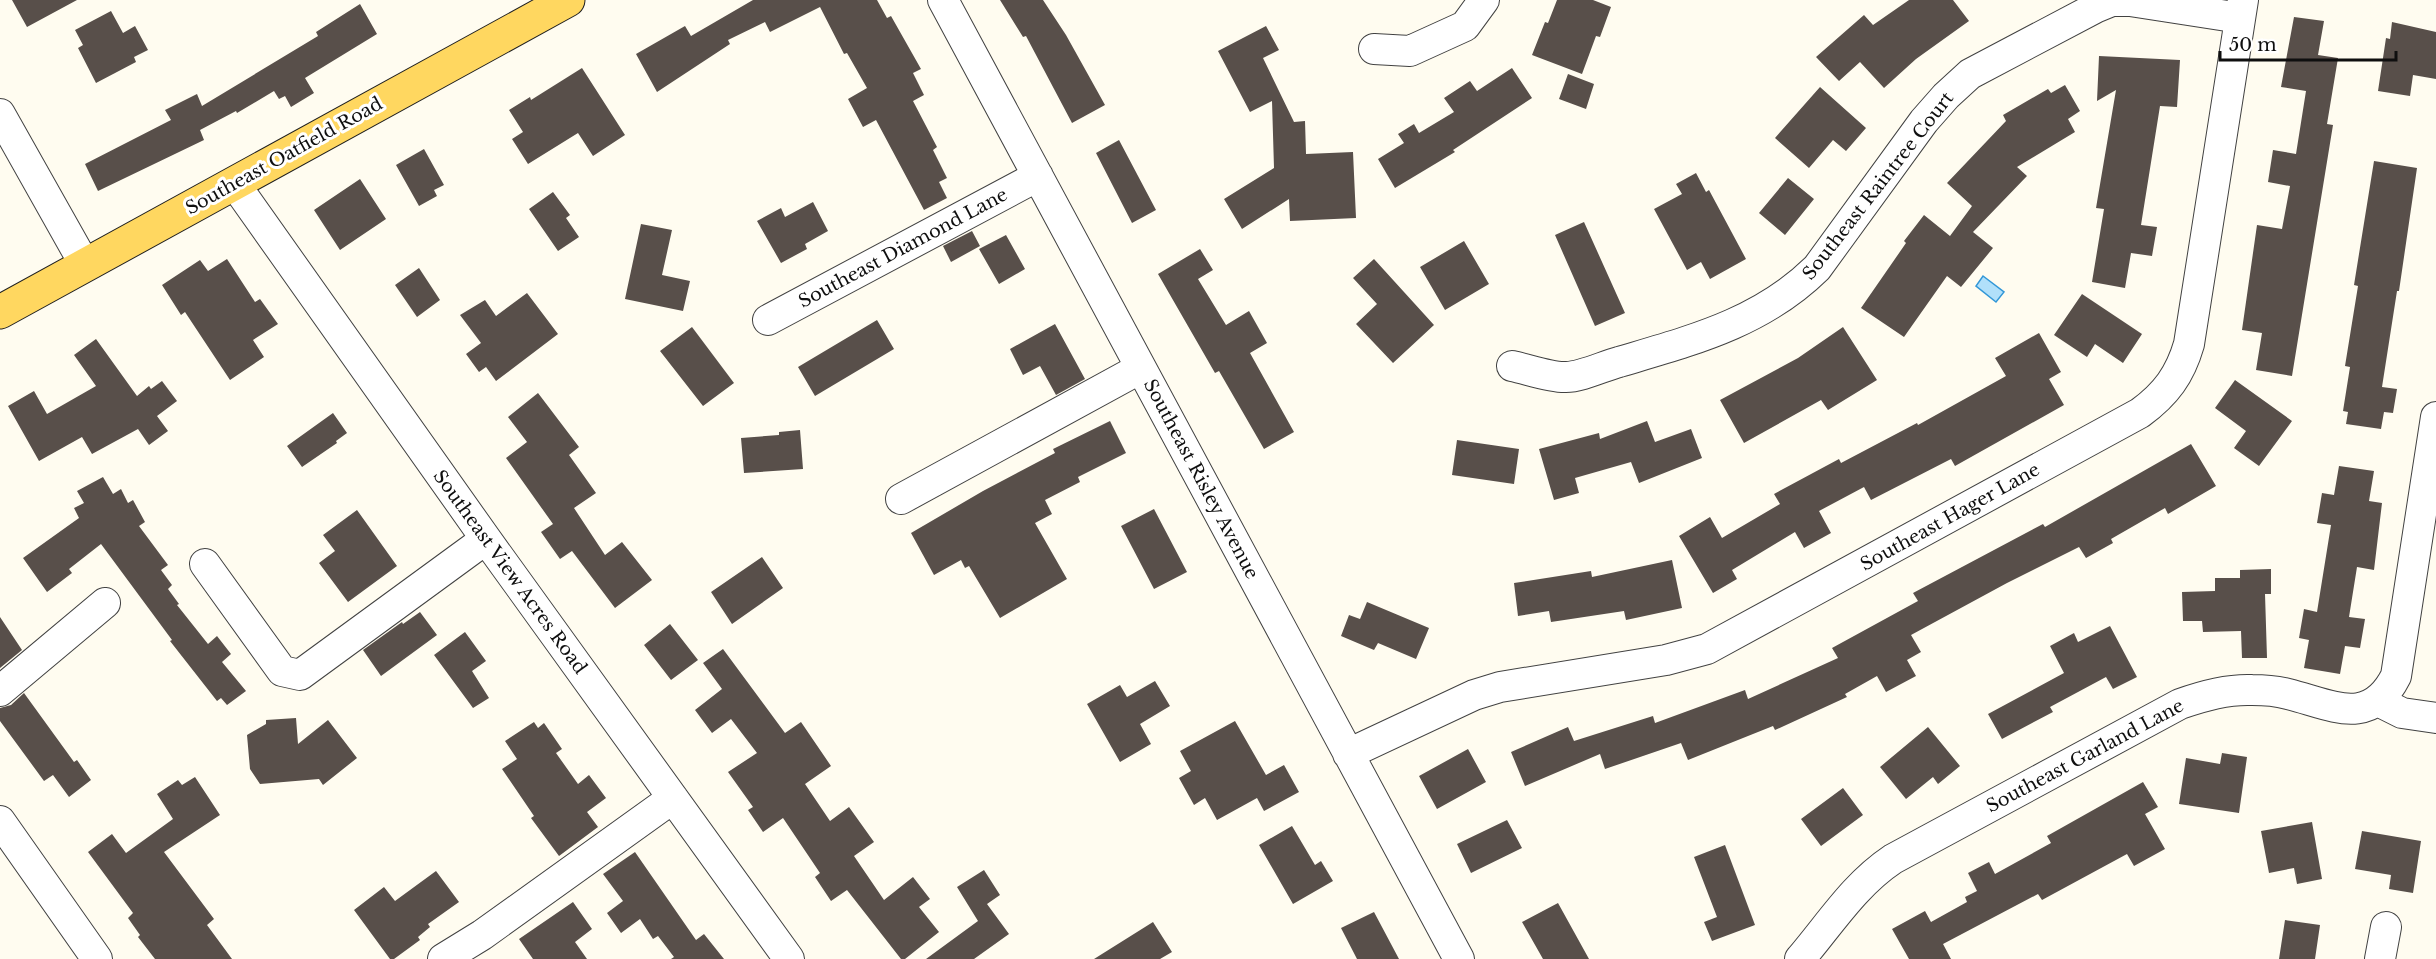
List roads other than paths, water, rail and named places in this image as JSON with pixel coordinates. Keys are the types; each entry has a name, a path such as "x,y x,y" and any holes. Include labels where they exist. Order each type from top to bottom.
{"main road":[{"name":"Southeast Oatfield Road","path":"0,312 557,2"}],"street":[{"name":"Southeast Risley Avenue","path":"943,0 1459,959"},
{"path":"1374,49 1410,51 1465,26 1484,0"},
{"name":"Southeast Raintree Court","path":"1512,366 1566,377 1740,322 1772,305 1817,268 1924,120 1946,96 1970,74 2095,8 2112,2 2130,1 2241,9"},
{"name":"Southeast Hager Lane","path":"1348,754 1474,695 1491,690 1666,660 1707,649 2119,424 2157,400 2172,384 2184,364 2189,344 2241,9"},
{"path":"0,114 85,265"},
{"name":"Southeast Diamond Lane","path":"768,320 1038,176"},
{"name":"Southeast View Acres Road","path":"234,183 789,959"},
{"path":"901,499 1141,368"},
{"path":"2436,417 2396,676 2389,690 2378,701 2402,713 2436,718"},
{"path":"205,564 282,671 300,675 486,538"},
{"path":"0,692 105,603"},
{"name":"Southeast Garland Lane","path":"1800,959 1860,885 1876,871 1903,854 2180,704 2208,695 2251,689 2287,693 2326,706 2349,710 2365,707 2378,701"},
{"path":"443,959 482,935 673,798"},
{"path":"0,821 97,959"},
{"path":"2380,959 2386,927"}],"water":[{"path":"1983,276 2004,292 1996,302 1976,286"}]}
